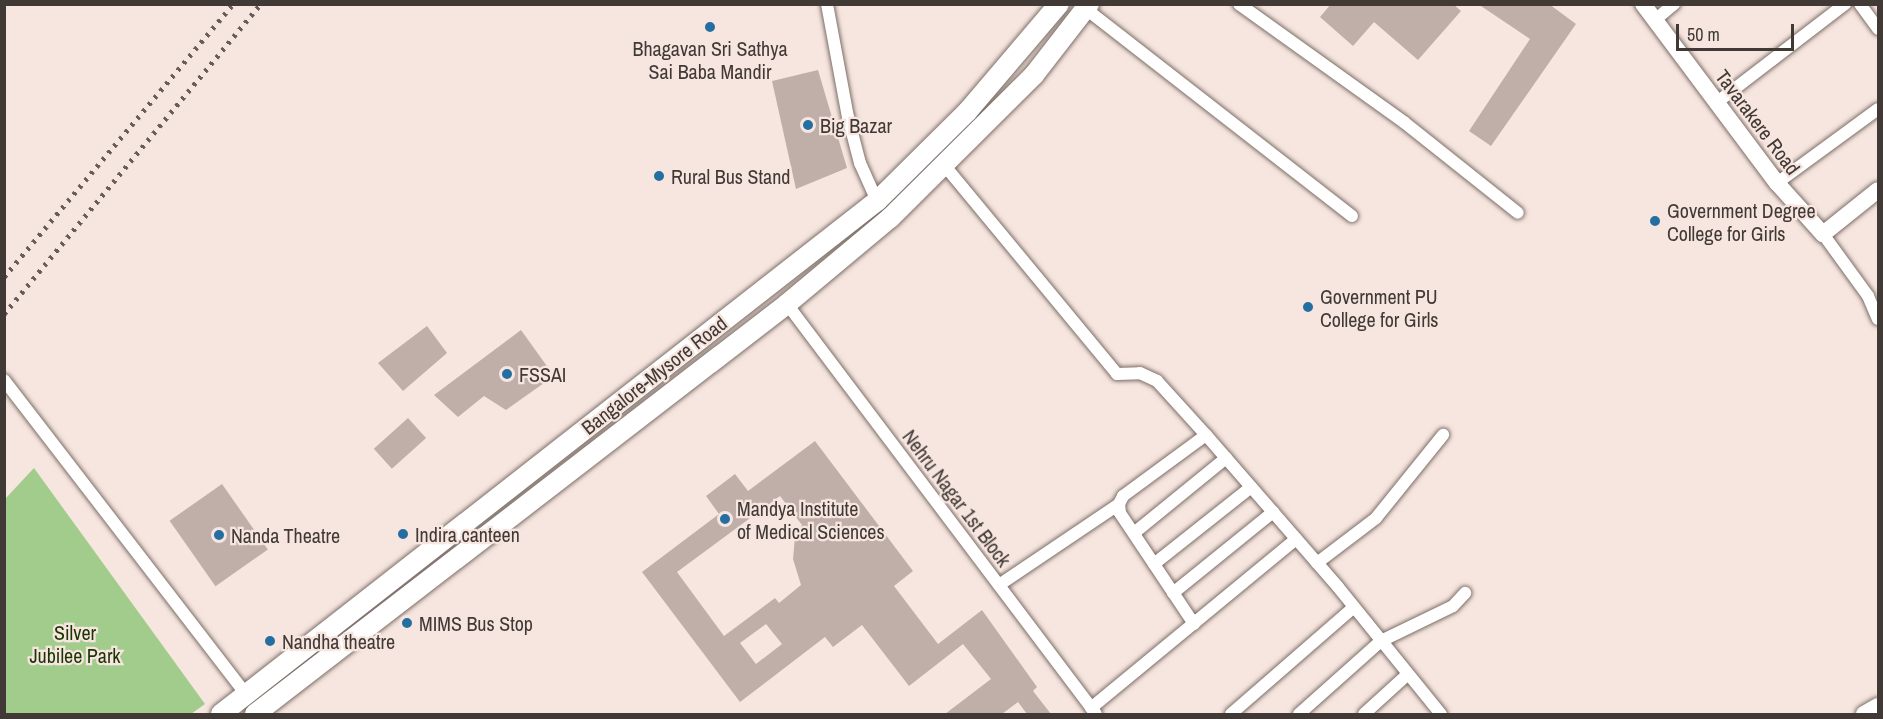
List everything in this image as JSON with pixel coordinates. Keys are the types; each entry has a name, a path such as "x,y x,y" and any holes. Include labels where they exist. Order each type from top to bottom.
{"main road":[{"name":"Bangalore-Mysore Road","path":"221,714 877,201 967,112 1059,4"},
{"name":"Bangalore-Mysore Road","path":"259,713 787,304 890,218 945,166 1034,75 1088,7"}],"street":[{"path":"827,4 848,117 860,163 877,201"},
{"path":"1239,4 1405,123 1518,213"},
{"name":"Tavarakere Road","path":"1643,4 1777,183 1823,234"},
{"path":"1655,20 1674,4"},
{"path":"1716,103 1845,4"},
{"path":"1860,4 1878,29"},
{"path":"1088,7 1352,216"},
{"path":"1777,183 1878,108"},
{"path":"945,166 1117,374 1140,373 1157,381 1206,435 1354,607 1436,713"},
{"path":"1878,190 1823,234 1873,293 1878,319"},
{"name":"Nehru Nagar 1st Block","path":"787,304 1094,711"},
{"path":"4,380 259,713"},
{"path":"999,585 1119,504 1123,496 1206,435"},
{"path":"1317,563 1376,518 1443,435"},
{"path":"1134,533 1226,458"},
{"path":"1154,564 1251,487"},
{"path":"1119,504 1134,533 1194,624"},
{"path":"1173,593 1273,512"},
{"path":"1094,711 1296,539"},
{"path":"1299,714 1382,641 1454,606 1465,593"},
{"path":"1231,714 1354,607"},
{"path":"1364,714 1408,674"}],"green space":[{"name":"Silver Jubilee Park","path":"34,468 205,704 191,714 5,714 5,499"}],"building":[{"path":"1331,4 1453,4 1461,11 1418,60 1374,22 1353,46 1320,17"},
{"path":"1478,4 1549,4 1576,24 1491,146 1469,131 1530,39"},
{"name":"Big Bazar","path":"818,70 847,168 796,189 772,81"},
{"path":"427,326 447,353 403,391 378,363"},
{"name":"FSSAI","path":"521,330 554,376 506,410 484,396 458,417 434,395"},
{"path":"408,418 426,438 392,469 374,449"},
{"name":"Mandya Institute of Medical Sciences","path":"815,441 913,571 894,586 938,644 982,610 1037,687 1033,691 1051,714 1027,714 1018,702 1002,714 945,714 991,679 963,644 909,686 862,625 833,647 825,637 740,702 642,572 719,514 706,496 735,474 748,491","holes":["780,496 802,525 795,537 793,559 801,585 779,603 775,598 724,636 677,572","766,624 782,644 756,664 740,643"]},
{"name":"Nanda Theatre","path":"222,484 268,550 215,586 170,521"}],"railway":[{"path":"4,277 233,4"},
{"path":"4,314 260,4"}],"place":[{"name":"Bhagavan Sri Sathya Sai Baba Mandir","path":"710,27"},
{"name":"Big Bazar","path":"808,125"},
{"name":"Rural Bus Stand","path":"659,176"},
{"name":"Government Degree College for Girls","path":"1655,221"},
{"name":"Government PU College for Girls","path":"1308,307"},
{"name":"FSSAI","path":"507,374"},
{"name":"Mandya Institute of Medical Sciences","path":"725,519"},
{"name":"Indira canteen","path":"403,534"},
{"name":"Nanda Theatre","path":"219,535"},
{"name":"MIMS Bus Stop","path":"407,623"},
{"name":"Nandha theatre","path":"270,641"}]}
